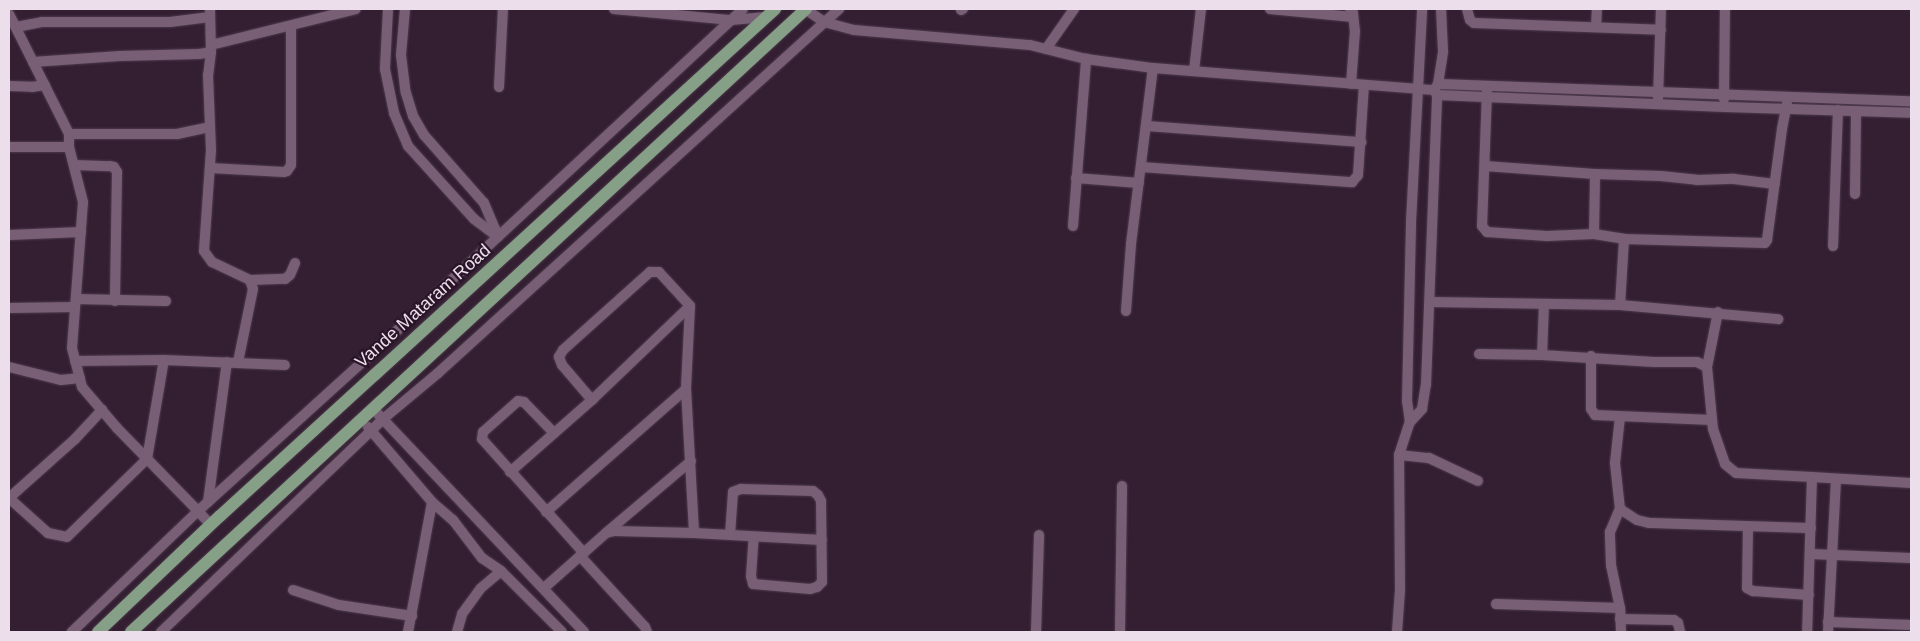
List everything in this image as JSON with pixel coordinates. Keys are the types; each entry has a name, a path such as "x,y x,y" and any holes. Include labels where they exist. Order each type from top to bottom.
{"main road":[{"path":"130,632 805,9"},
{"name":"Vande Mataram Road","path":"98,632 211,525 770,13"}],"street":[{"path":"32,62 120,56 200,54 211,48 356,9"},
{"path":"388,9 385,69 394,113 408,146 474,219 498,237"},
{"path":"405,9 401,55 406,93 413,116 424,135 484,202 498,237"},
{"path":"499,87 503,9"},
{"path":"619,9 731,20 770,13"},
{"path":"72,632 198,511 498,237 743,9"},
{"path":"805,9 824,22 854,30 1030,45 1086,59 1154,68 1419,90 1488,85 1911,101"},
{"path":"161,632 383,419 438,373 840,9"},
{"path":"1046,49 1074,9"},
{"path":"1194,71 1201,9"},
{"path":"1270,9 1352,13 1351,84"},
{"path":"1410,422 1407,402 1411,222 1422,9"},
{"path":"1397,632 1400,590 1399,455 1410,422 1422,409 1426,385 1436,90 1443,51 1441,9"},
{"path":"1467,9 1470,20 1474,23 1661,30"},
{"path":"1596,28 1597,9"},
{"path":"1657,103 1661,9"},
{"path":"1725,9 1725,107"},
{"path":"211,525 147,459 82,387 72,348 83,202 69,146 69,134 12,21 170,22 210,13 211,48 208,75 210,168 204,251 212,262 250,280 285,279 290,275 296,263"},
{"path":"210,168 287,172 292,165 291,26"},
{"path":"1073,226 1086,59"},
{"path":"1126,311 1131,244 1154,68"},
{"path":"9,86 32,87 44,85"},
{"path":"1141,167 1352,182 1358,176 1364,85"},
{"path":"1488,85 1482,226 1487,232 1547,236 1594,234 1624,239 1765,243 1776,184 1788,96"},
{"path":"1436,90 1487,97 1911,113"},
{"path":"1834,246 1838,110"},
{"path":"1855,194 1856,110"},
{"path":"1147,126 1361,142"},
{"path":"69,134 177,134 209,127"},
{"path":"9,147 69,146"},
{"path":"74,165 110,166 114,167 118,172 115,301"},
{"path":"1485,166 1595,174 1661,176 1697,180 1734,179 1776,184"},
{"path":"1594,234 1595,174"},
{"path":"1076,178 1139,183"},
{"path":"9,235 81,232"},
{"path":"1620,305 1624,239"},
{"path":"592,400 562,365 559,357 563,350 650,272 659,272 690,306 686,390 694,532"},
{"path":"238,362 252,302 253,288 250,280"},
{"path":"9,308 145,299 166,301"},
{"path":"1430,302 1620,305 1718,312 1778,319"},
{"path":"1542,355 1544,304"},
{"path":"510,472 592,400 690,306"},
{"path":"1718,312 1707,368 1712,429 1725,464 1736,473 1911,484"},
{"path":"1479,354 1591,356 1654,362 1697,362 1707,368"},
{"path":"1591,356 1591,409 1595,415 1620,418 1712,420"},
{"path":"75,361 164,360 286,365"},
{"path":"102,410 75,438 9,498 48,533 67,537 147,459 164,360"},
{"path":"208,502 227,362"},
{"path":"9,366 61,380 80,378"},
{"path":"546,512 686,390"},
{"path":"554,433 524,402 518,401 483,432 482,439 644,627 646,632"},
{"path":"373,407 584,632"},
{"path":"360,418 432,502 453,520 482,558 501,570 562,632"},
{"path":"1620,418 1615,463 1620,509 1610,532 1611,565 1620,614 1621,632"},
{"path":"1399,455 1429,458 1478,482"},
{"path":"544,588 690,462"},
{"path":"1807,632 1812,477"},
{"path":"1836,479 1828,627 1911,625"},
{"path":"1120,632 1122,486"},
{"path":"730,535 733,492 741,489 806,490 818,495 821,501 823,577 818,587 810,589 753,584 751,576 754,537"},
{"path":"408,632 432,502"},
{"path":"1620,509 1637,520 1649,523 1811,528"},
{"path":"1748,527 1747,588 1753,591 1809,595"},
{"path":"606,533 623,530 694,532 822,540"},
{"path":"1036,632 1039,535"},
{"path":"1810,554 1911,558"},
{"path":"457,632 462,614 481,588 501,570"},
{"path":"293,590 339,605 412,616"},
{"path":"1496,604 1674,620 1678,623 1680,632"}]}
